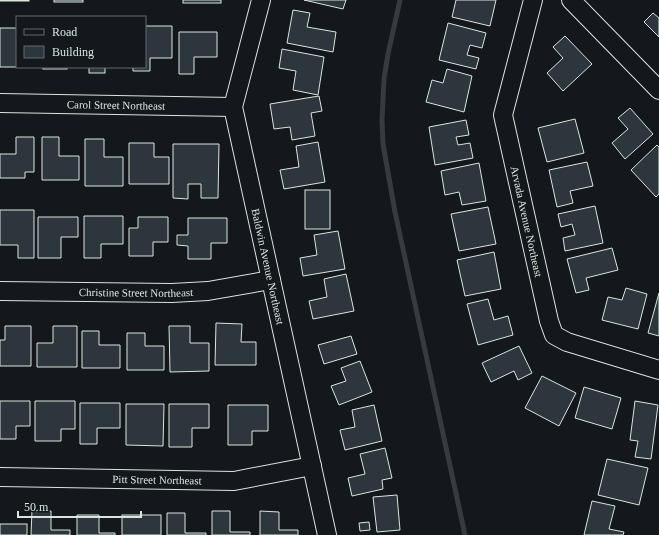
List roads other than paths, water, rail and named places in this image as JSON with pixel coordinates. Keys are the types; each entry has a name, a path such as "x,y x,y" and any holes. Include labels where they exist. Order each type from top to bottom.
{"street":[{"name":"Baldwin Avenue Northeast","path":"261,0 232,107 327,535"},
{"name":"Arvada Avenue Northeast","path":"533,0 503,115 549,321 554,335 567,342 659,370"},
{"path":"571,0 659,90"},
{"name":"Carol Street Northeast","path":"0,103 232,107"},
{"name":"Christine Street Northeast","path":"0,291 172,293 208,291 271,280"},
{"name":"Pitt Street Northeast","path":"0,477 234,481 312,466"}],"waterway":[{"path":"400,0 384,79 382,120 383,144 395,212 465,535"}]}
